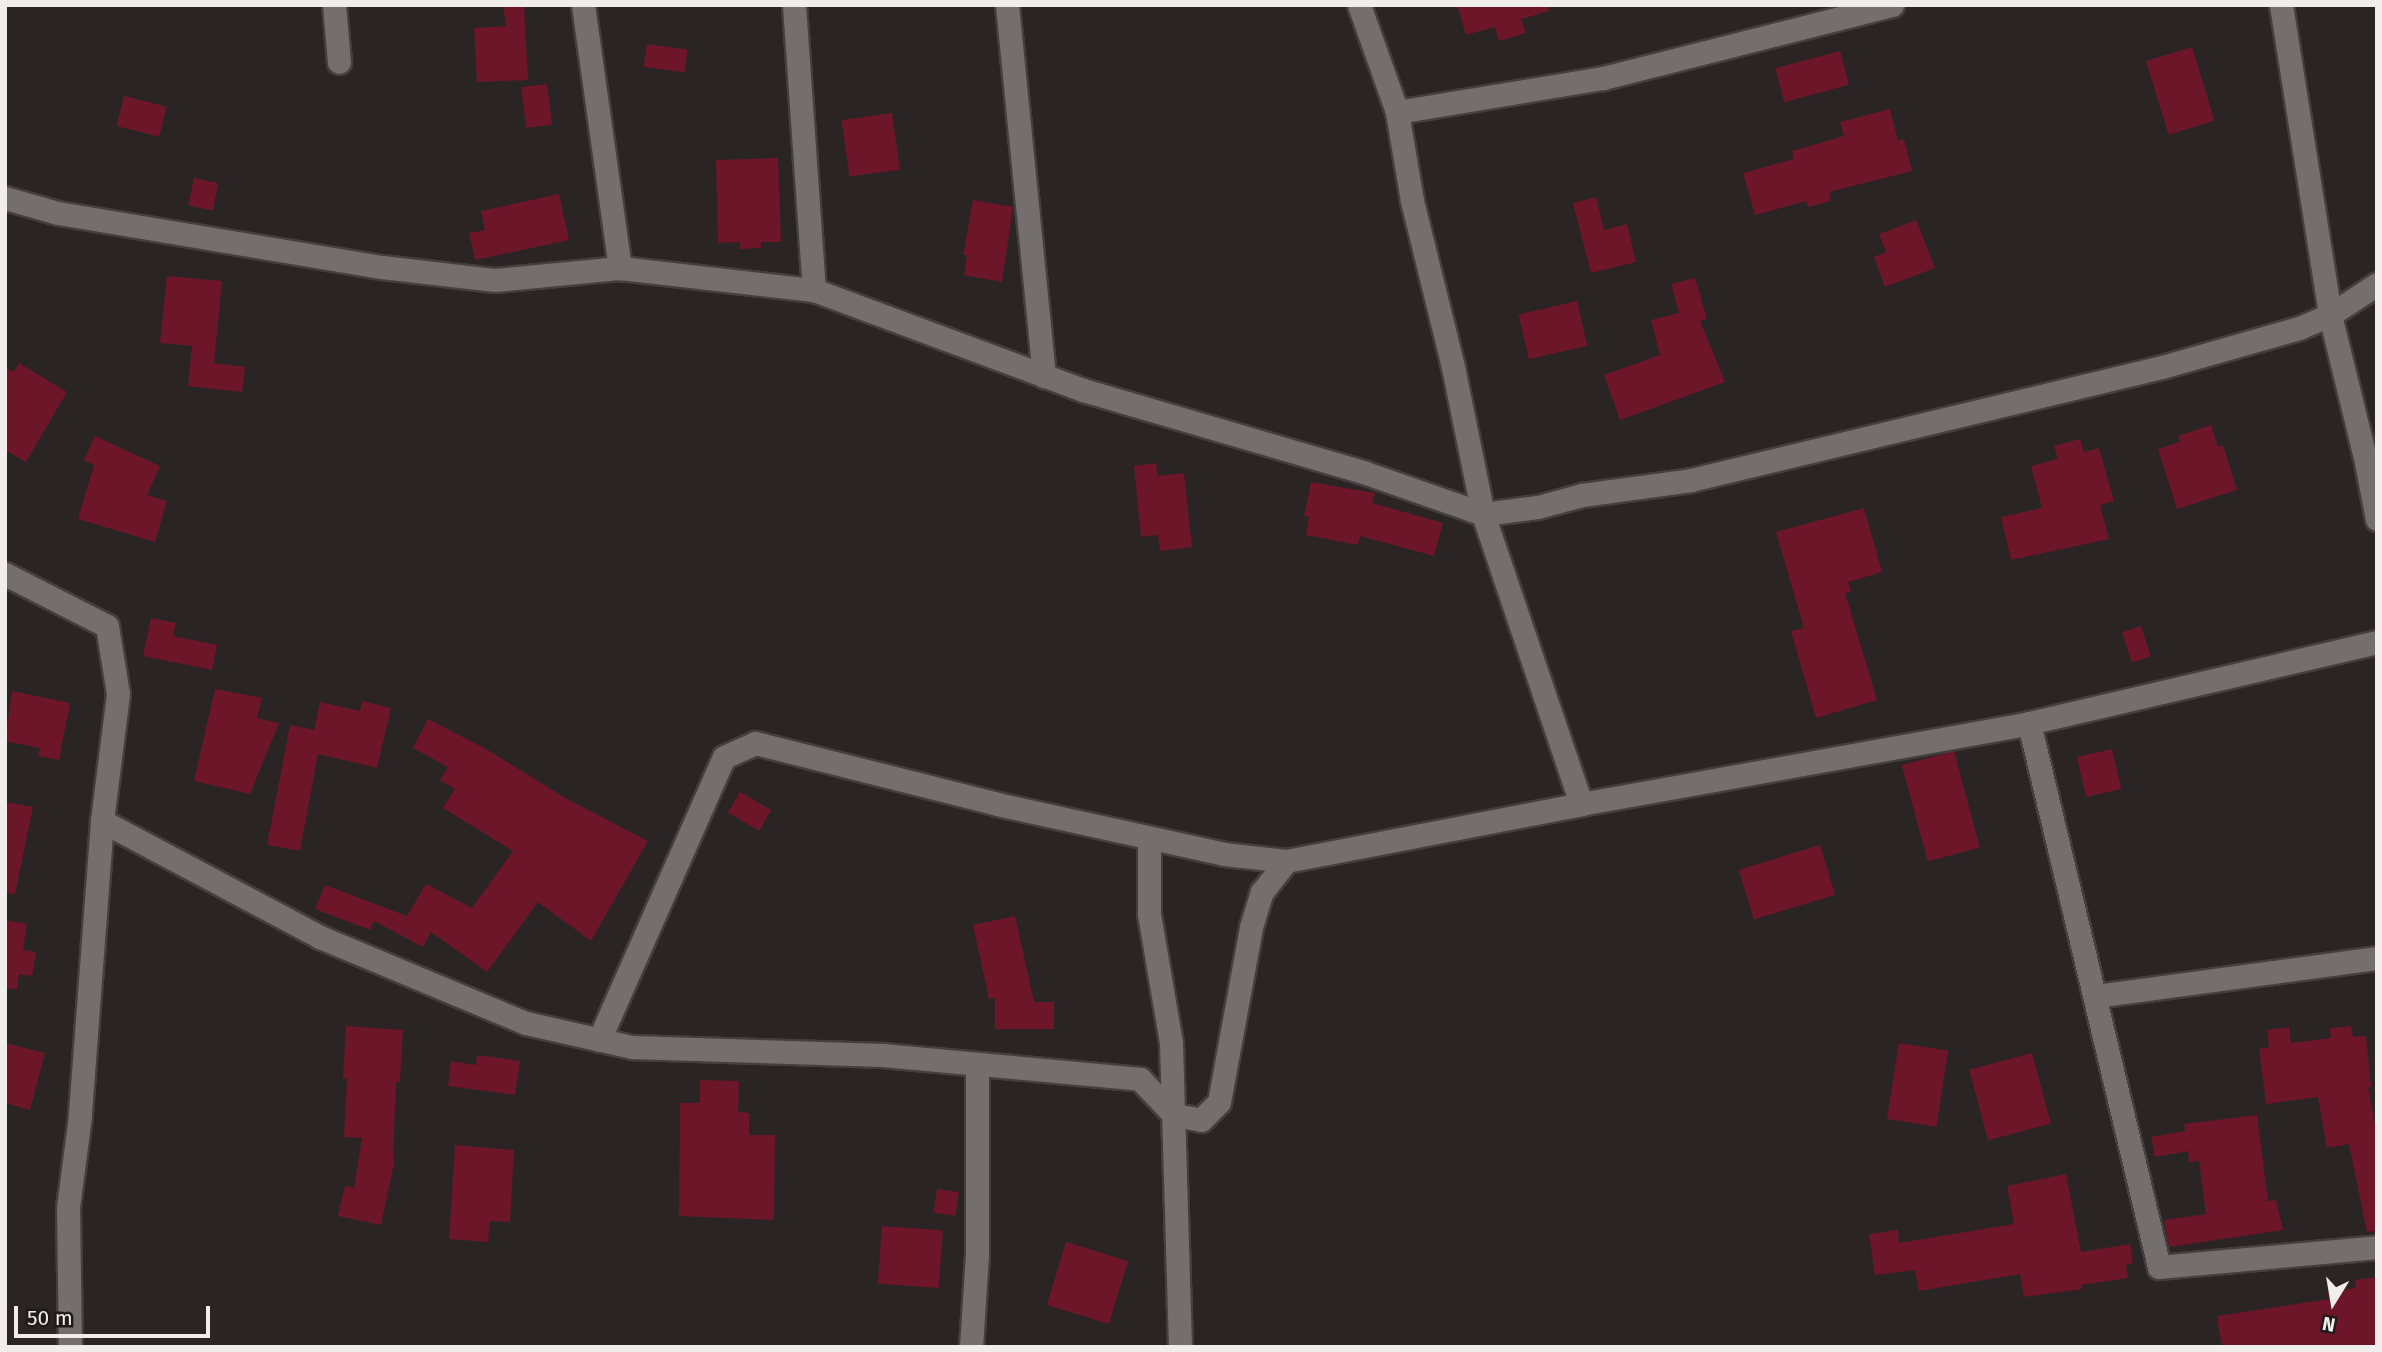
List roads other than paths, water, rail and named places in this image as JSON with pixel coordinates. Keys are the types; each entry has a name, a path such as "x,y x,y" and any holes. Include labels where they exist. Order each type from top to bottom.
{"street":[{"path":"334,5 340,62"},
{"path":"583,5 620,268"},
{"path":"793,5 814,290"},
{"path":"1007,5 1044,376"},
{"path":"1359,5 1396,112 1412,201 1453,368 1483,514 1581,804"},
{"path":"1396,112 1603,78 1892,5"},
{"path":"2281,5 2330,315 2366,461 2377,519"},
{"path":"5,198 58,213 382,267 495,280 620,268 814,290 1083,390 1363,472 1483,514 1538,507 1582,495 1691,480 2162,367 2299,328 2330,315 2377,284"},
{"path":"5,574 107,626 118,694 103,821 80,1116 68,1207 70,1347"},
{"path":"599,1040 724,757 755,743 997,804 1224,854 1286,862 1581,804 2029,723 2377,642"},
{"path":"2029,723 2160,1268 2377,1247"},
{"path":"103,821 320,937 526,1023 632,1047 883,1055 1140,1079 1174,1115 1200,1120 1219,1102 1251,928 1262,892 1286,862"},
{"path":"1149,838 1149,914 1171,1043 1180,1347"},
{"path":"2095,996 2377,958"},
{"path":"971,1347 977,1255 977,1064"}]}
